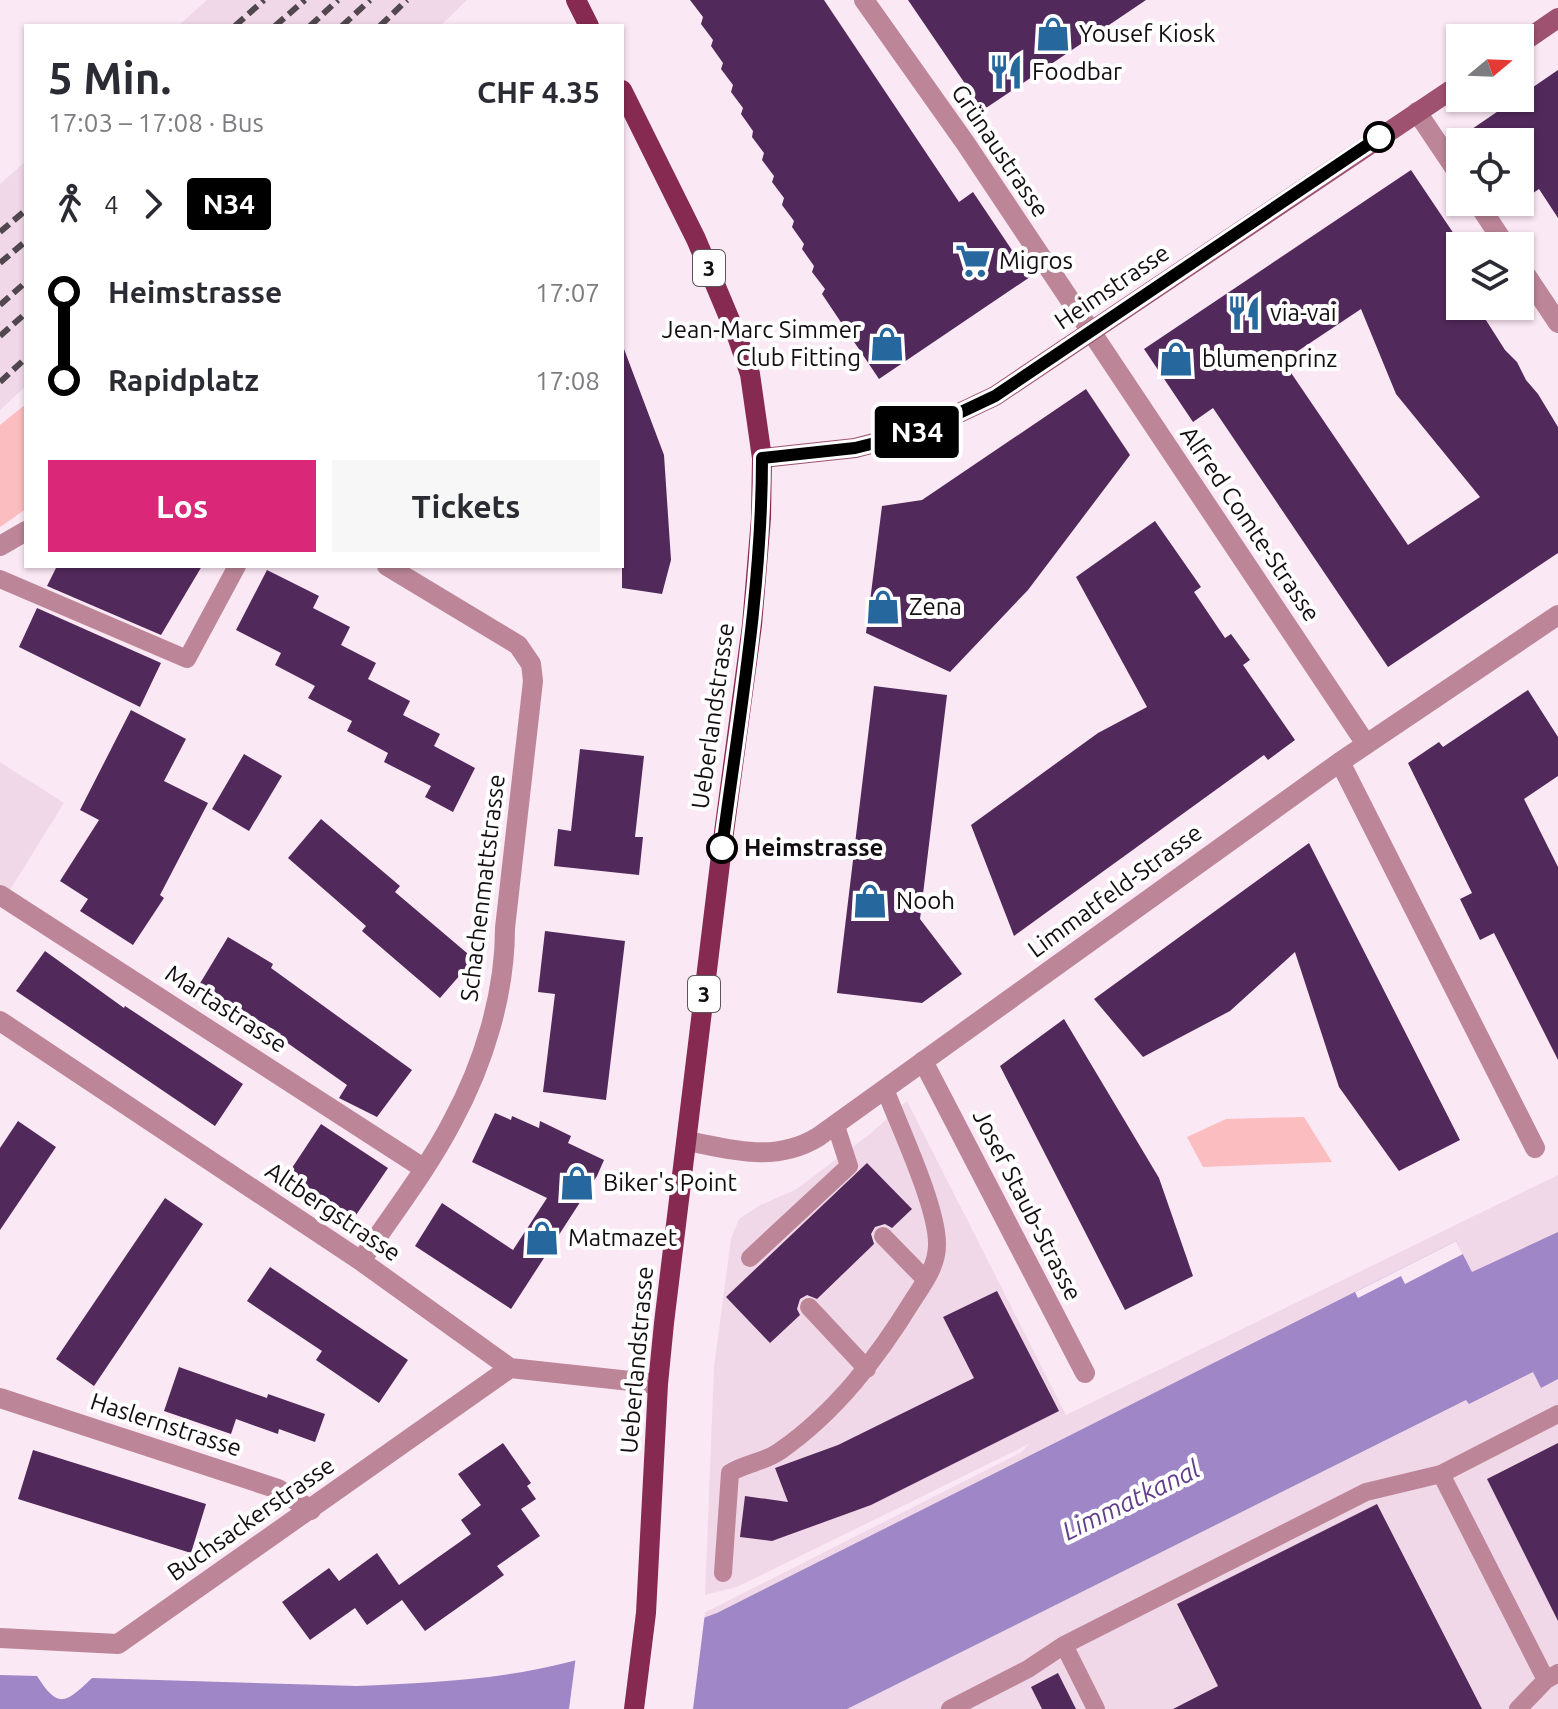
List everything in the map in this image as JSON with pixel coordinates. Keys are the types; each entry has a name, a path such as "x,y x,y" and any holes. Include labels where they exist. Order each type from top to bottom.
{"main road":[{"path":"576,0 588,24"},
{"name":"Ueberlandstrasse","path":"624,94 696,239 738,339 750,374 762,458 761,518 752,625 722,847 658,1384 646,1613 634,1709"}],"street":[{"name":"Grünaustrasse","path":"864,0 966,144 1090,334"},
{"path":"1534,34 1558,18"},
{"name":"Heimstrasse","path":"762,458 855,448 921,431 995,396 1446,93"},
{"path":"1417,112 1446,155"},
{"path":"1534,287 1558,323"},
{"name":"Alfred Comte-Strasse","path":"1090,334 1366,744"},
{"path":"0,546 24,532"},
{"name":"Schachenmattstrasse","path":"361,1261 452,1122 486,1041 498,1001 533,681 531,664 518,645 390,568"},
{"name":"Limmatfeld-Strasse","path":"687,1141 769,1154 798,1147 836,1126 1340,762 1558,615"},
{"path":"1340,762 1535,1148"},
{"name":"Martastrasse","path":"0,895 423,1168"},
{"name":"Altbergstrasse","path":"0,1021 361,1261 510,1368 658,1384"},
{"name":"Josef Staub-Strasse","path":"923,1061 1085,1373"},
{"name":"Buchsackerstrasse","path":"0,1638 118,1644 510,1368"},
{"name":"Haslernstrasse","path":"0,1398 278,1489 311,1510"}],"lane":[{"path":"0,579 187,659 236,568"},
{"path":"723,1573 730,1473 785,1447 824,1414 867,1369 926,1280 936,1257 936,1228 885,1089"},
{"path":"750,1258 849,1166 836,1126"},
{"path":"883,1236 926,1280"},
{"path":"809,1307 867,1369"},
{"path":"950,1709 1028,1669 1064,1645 1366,1492 1441,1474 1558,1414"},
{"path":"1441,1474 1552,1677 1518,1709"},
{"path":"1064,1645 1096,1709"}],"shaded area":[{"path":"207,0 467,0 442,24 180,24"},
{"path":"24,163 24,388 0,410 0,184"},
{"path":"24,406 24,510 0,527 0,425"},
{"path":"0,762 64,803 8,893 0,888"},
{"path":"907,1101 1066,1415 1558,1175 1558,1709 693,1709 704,1613 1020,1453 1029,1444 737,1587 705,1595 714,1367 731,1239 739,1219 760,1205 795,1190 871,1133"},
{"path":"1304,1117 1332,1162 1203,1167 1187,1137 1226,1119"}],"water":[{"name":"Limmatkanal","path":"1558,1232 1558,1379 1541,1388 1533,1372 1469,1404 1466,1400 847,1709 0,1709 0,1675 37,1676 51,1694 62,1699 75,1693 92,1678 383,1685 514,1673 604,1653 717,1613 1456,1241 1472,1272"}],"pier":[{"path":"1456,1241 1463,1254 1405,1284 1401,1276 1358,1298 1355,1292"},
{"path":"705,1613 693,1709 569,1709 576,1656"}],"building":[{"path":"690,0 824,0 959,202 973,192 1030,277 879,379 822,294 825,289 812,272 814,266 792,227 794,221 782,205 784,198 762,160 764,153 741,114 743,108 731,92 733,85 721,69 723,63 711,46 713,40 701,24 703,17"},
{"path":"908,0 1146,0 983,110"},
{"path":"1558,70 1558,218 1539,189 1534,192 1534,128 1473,128 1497,112 1534,112 1534,86"},
{"path":"1411,170 1453,232 1446,232 1446,320 1486,320 1558,427 1558,553 1388,667 1213,408 1193,422 1144,349","holes":["1361,309 1396,394 1480,497 1408,545 1283,361"]},
{"path":"624,349 664,455 671,560 662,594 622,588"},
{"path":"1086,389 1130,455 1028,590 950,672 866,633 882,506 922,500"},
{"path":"1155,521 1201,587 1194,592 1225,638 1231,634 1250,660 1243,665 1295,740 1268,760 1264,755 1014,936 971,825 1098,733 1147,707 1076,577"},
{"path":"56,568 201,568 161,635 47,586"},
{"path":"267,570 319,596 313,608 350,627 341,645 376,663 368,679 410,701 403,715 440,734 434,746 475,768 453,812 425,797 431,786 384,762 388,753 347,731 352,721 308,698 315,686 275,665 281,653 236,630"},
{"path":"37,608 161,663 140,707 19,647"},
{"path":"874,686 947,695 920,919 962,974 922,1003 837,993"},
{"path":"1528,690 1558,737 1558,776 1524,799 1558,867 1558,1060 1494,933 1480,940 1460,899 1472,893 1408,763 1439,742 1443,747"},
{"path":"131,710 186,739 164,781 208,803 160,895 164,898 133,945 80,911 88,899 60,881 99,820 80,810"},
{"path":"580,749 644,756 635,837 643,837 639,875 554,866 558,829 571,831"},
{"path":"244,754 282,776 249,831 212,809"},
{"path":"321,819 400,886 395,892 474,959 440,998 362,931 366,926 288,858"},
{"path":"1309,843 1460,1140 1399,1171 1339,1087 1295,952 1230,1011 1143,1057 1094,999"},
{"path":"545,931 625,941 606,1100 543,1092 555,994 538,992"},
{"path":"228,937 273,964 271,968 412,1070 377,1117 339,1098 347,1085 279,1037 281,1034 199,985"},
{"path":"45,951 124,1008 243,1084 215,1126 16,991"},
{"path":"1064,1019 1159,1178 1193,1276 1125,1310 1000,1066"},
{"path":"495,1113 511,1120 512,1116 539,1128 540,1121 571,1136 568,1143 604,1160 597,1176 511,1309 415,1246 442,1203 513,1250 547,1198 472,1162"},
{"path":"18,1121 56,1147 0,1230 0,1148"},
{"path":"321,1124 388,1168 354,1218 288,1174"},
{"path":"867,1163 912,1209 892,1228 885,1224 875,1227 871,1234 874,1244 817,1299 807,1295 800,1299 797,1309 800,1315 770,1343 726,1297"},
{"path":"165,1198 203,1224 94,1386 56,1359"},
{"path":"270,1267 408,1360 379,1403 316,1360 322,1351 247,1301"},
{"path":"997,1291 1059,1411 871,1505 772,1541 740,1537 745,1496 788,1502 775,1468 838,1445 974,1378 943,1317"},
{"path":"179,1367 267,1398 268,1394 325,1414 315,1442 279,1429 278,1434 236,1419 231,1434 164,1411"},
{"path":"503,1443 531,1483 527,1486 536,1499 521,1509 540,1536 497,1566 504,1575 425,1631 402,1600 367,1625 355,1608 310,1640 282,1602 329,1568 339,1581 377,1553 399,1585 471,1534 461,1520 481,1505 458,1474"},
{"path":"1558,1443 1558,1621 1487,1479"},
{"path":"33,1450 206,1504 191,1553 18,1499"},
{"path":"1377,1504 1482,1709 1173,1709 1218,1686 1177,1604"},
{"path":"1058,1673 1076,1709 1042,1709 1031,1687"}],"railway":[{"path":"237,24 264,0"},
{"path":"277,24 305,0"},
{"path":"312,24 338,0"},
{"path":"344,24 370,0"},
{"path":"382,24 407,0"},
{"path":"0,232 24,212"},
{"path":"0,263 24,243"},
{"path":"0,305 24,284"},
{"path":"0,336 24,315"},
{"path":"0,382 24,360"}],"bus line":[{"name":"N34","path":"722,848 752,625 761,518 762,458 855,448 899,437 921,431 995,396 1379,137"}],"place":[{"name":"Yousef Kiosk","path":"1053,34"},
{"name":"Foodbar","path":"1006,72"},
{"name":"Migros","path":"973,261"},
{"name":"via-vai","path":"1244,313"},
{"name":"Jean-Marc Simmer Club Fitting","path":"887,344"},
{"name":"blumenprinz","path":"1176,359"},
{"name":"Zena","path":"883,607"},
{"name":"Heimstrasse","path":"722,848"},
{"name":"Nooh","path":"870,901"},
{"name":"Biker's Point","path":"577,1183"},
{"name":"Matmazet","path":"542,1238"}]}
